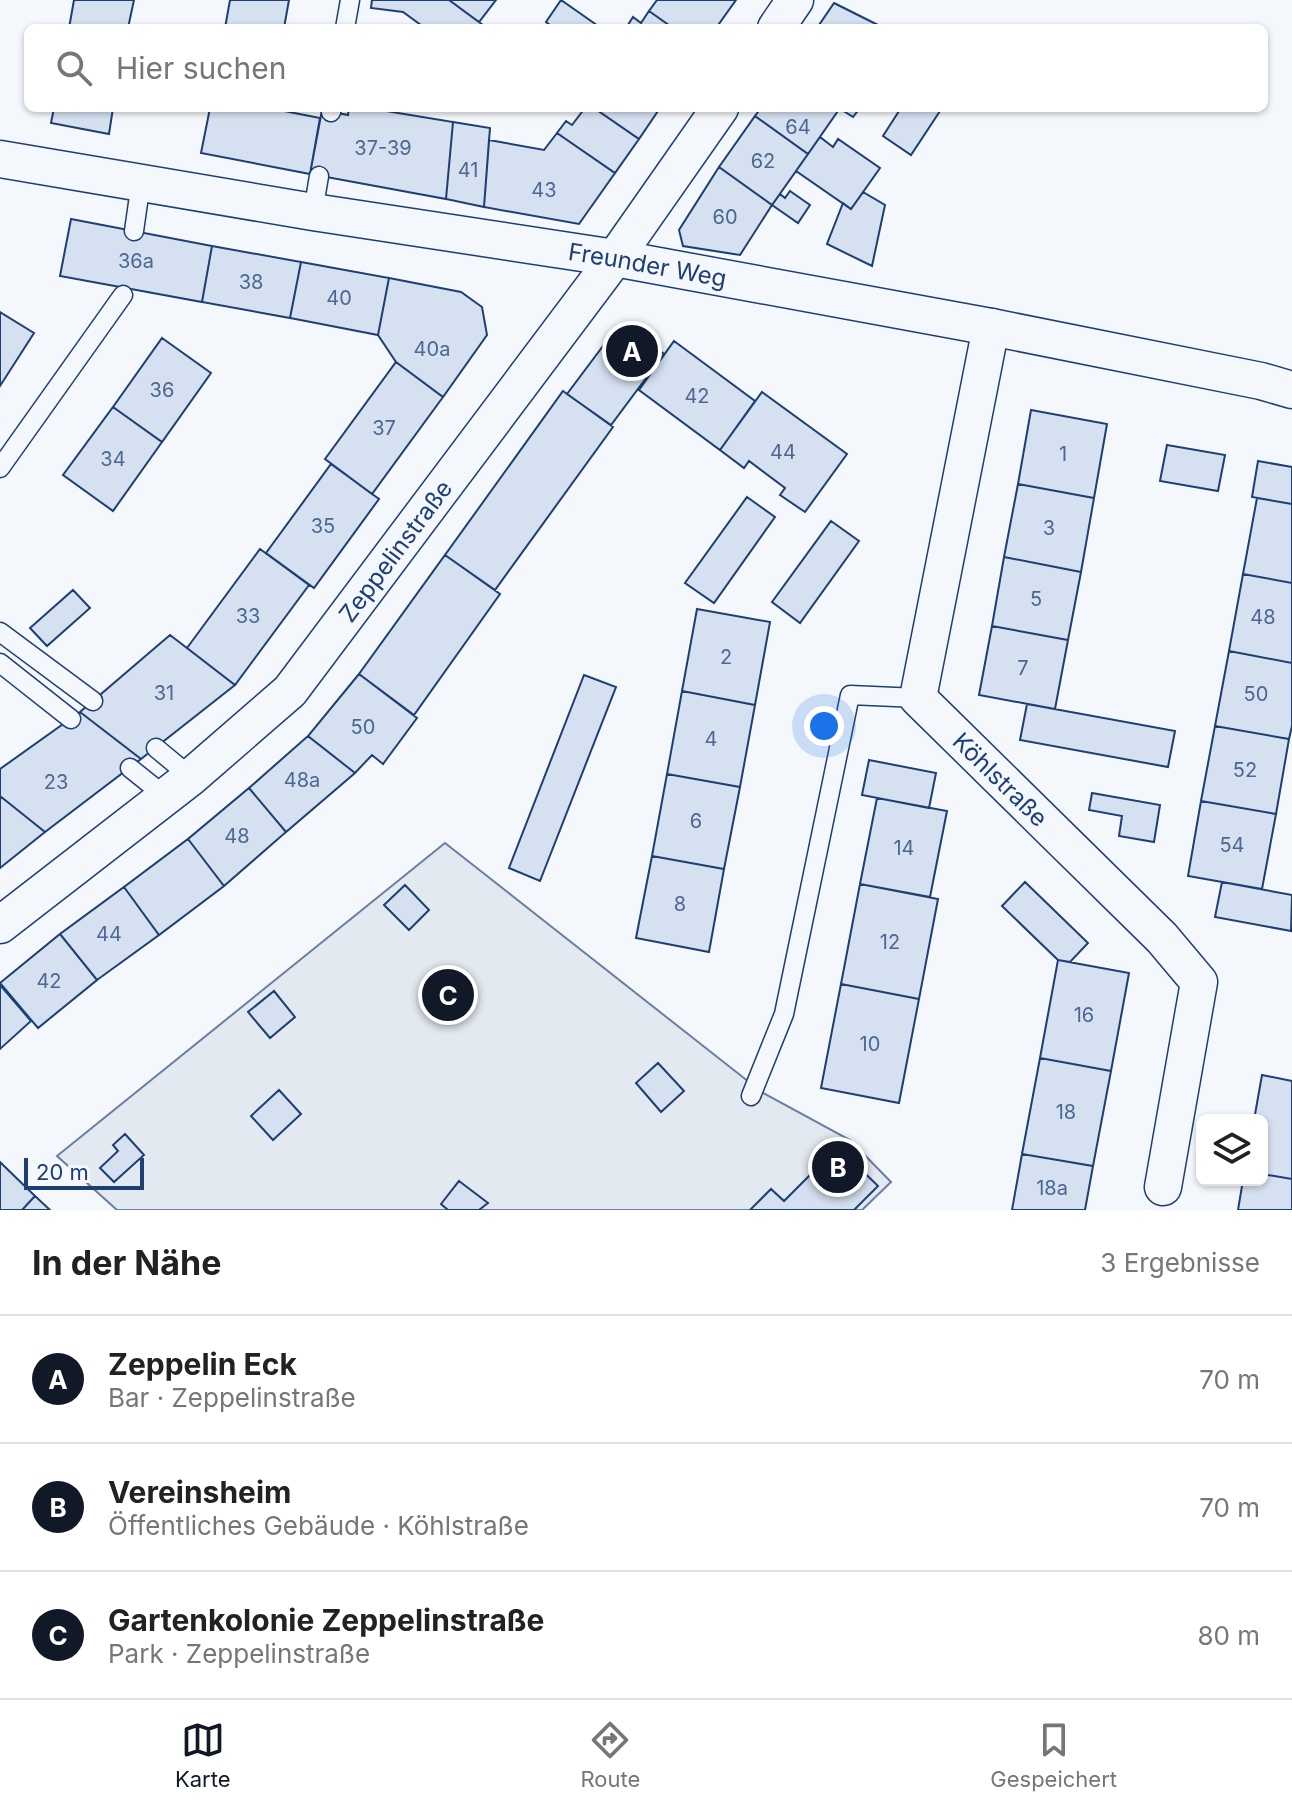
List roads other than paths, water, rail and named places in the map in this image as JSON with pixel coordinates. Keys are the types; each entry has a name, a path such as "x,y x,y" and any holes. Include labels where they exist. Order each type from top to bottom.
{"street":[{"path":"779,24 795,0"},
{"name":"Zeppelinstraße","path":"0,925 178,787 290,691 615,258 717,112"},
{"name":"Freunder Weg","path":"0,159 313,212 615,258 991,327 1261,381 1292,390"},
{"path":"918,698 991,327"},
{"name":"Köhlstraße","path":"918,698 1162,938 1199,982 1163,1187"}],"lane":[{"path":"346,24 350,0"},
{"path":"313,212 319,176"},
{"path":"134,231 141,182"},
{"path":"0,468 123,295"},
{"path":"0,632 93,701"},
{"path":"0,663 71,719"},
{"path":"751,1096 784,1014 850,695 918,698"},
{"path":"156,748 178,787"},
{"path":"130,768 178,787"}],"place":[{"name":"Zeppelin Eck","path":"632,351"},
{"name":"Gartenkolonie Zeppelinstraße","path":"448,995"},
{"name":"Vereinsheim","path":"838,1167"}]}
